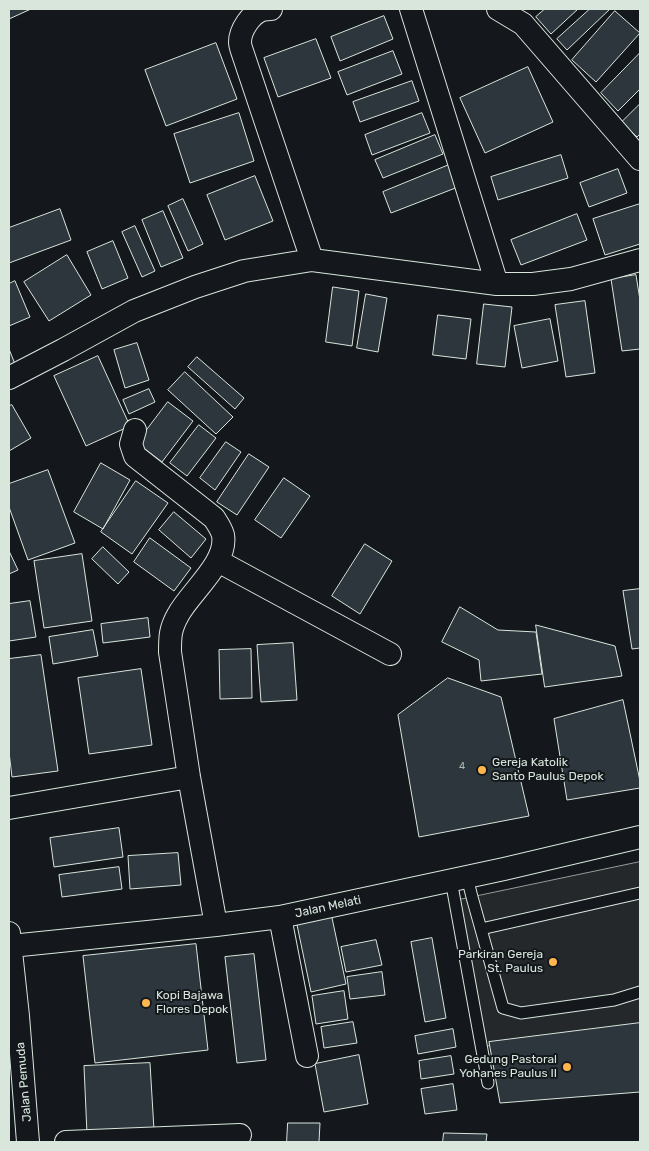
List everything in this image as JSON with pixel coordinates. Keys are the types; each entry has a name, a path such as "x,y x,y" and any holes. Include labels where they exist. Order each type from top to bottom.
{"street":[{"path":"265,9 253,16 247,23 240,43 242,54 312,260"},
{"path":"411,9 497,284"},
{"path":"498,9 523,24 640,159"},
{"path":"9,378 134,311 195,287 244,271 312,260 497,284 533,284 571,279 640,260"},
{"path":"135,430 131,444 135,456 214,518 221,528 223,537 218,561 179,613 170,632 170,652 189,777 216,926"},
{"path":"218,561 390,654"},
{"path":"9,808 189,777"},
{"name":"Jalan Melati","path":"10,939 216,926 280,917 459,879 640,837"},
{"path":"280,917 307,1056"},
{"name":"Jalan Pemuda","path":"10,939 14,1016 28,1142"},
{"path":"66,1142 240,1135"}],"lane":[{"path":"459,879 472,897 503,1008 521,1013 614,1000 640,992"},
{"path":"459,879 488,1083"},
{"path":"482,929 640,893"}],"shaded area":[{"name":"Parkiran Gereja St. Paulus","path":"640,862 640,1024 480,1047 454,901"}],"building":[{"path":"9,9 31,9 9,19"},
{"path":"545,9 578,9 551,34 536,17"},
{"path":"590,9 610,9 567,50 557,39"},
{"path":"615,11 640,33 596,82 572,60"},
{"path":"384,16 393,39 340,61 331,37"},
{"path":"316,39 331,78 278,97 264,58"},
{"path":"216,43 237,99 166,126 145,70"},
{"path":"393,51 402,74 347,95 338,72"},
{"path":"640,53 640,89 618,111 601,93"},
{"path":"528,67 553,122 485,153 460,98"},
{"path":"412,81 419,101 360,122 353,102"},
{"path":"640,104 640,134 637,137 622,122"},
{"path":"239,113 254,161 190,183 174,134"},
{"path":"422,113 430,133 372,155 365,135"},
{"path":"435,135 443,154 383,178 375,160"},
{"path":"561,155 568,178 498,200 491,177"},
{"path":"449,165 458,187 391,213 383,192"},
{"path":"618,169 627,193 589,207 580,183"},
{"path":"255,176 273,221 225,240 207,195"},
{"path":"183,199 203,244 188,251 168,206"},
{"path":"640,204 640,244 605,255 593,219"},
{"path":"60,209 71,240 9,263 9,228"},
{"path":"163,211 183,258 161,267 142,220"},
{"path":"577,214 587,240 521,265 511,240"},
{"path":"135,226 155,271 142,277 122,232"},
{"path":"113,241 128,278 102,289 87,252"},
{"path":"67,255 91,295 49,321 24,282"},
{"path":"636,275 640,300 640,349 622,351 611,279"},
{"path":"15,281 30,317 9,326 9,284"},
{"path":"333,287 359,291 352,346 326,342"},
{"path":"366,294 387,298 378,352 357,348"},
{"path":"585,301 595,373 566,377 555,305"},
{"path":"484,304 512,307 505,367 477,364"},
{"path":"438,315 471,319 466,359 433,355"},
{"path":"550,319 558,361 522,368 514,326"},
{"path":"137,343 149,380 125,388 114,350"},
{"path":"9,349 15,364 9,367"},
{"path":"98,356 130,426 86,446 54,376"},
{"path":"197,357 244,398 235,409 188,367"},
{"path":"185,372 233,417 216,434 168,390"},
{"path":"149,389 155,402 129,414 123,400"},
{"path":"168,402 193,421 162,462 137,443"},
{"path":"12,405 31,438 9,451 9,406"},
{"path":"199,425 216,438 187,476 170,463"},
{"path":"226,442 241,452 215,490 200,478"},
{"path":"249,454 269,467 237,515 217,502"},
{"path":"101,463 130,480 103,529 74,512"},
{"path":"48,470 75,543 28,560 9,507 9,484"},
{"path":"284,478 310,496 281,538 255,520"},
{"path":"136,481 168,503 132,554 101,532"},
{"path":"174,512 206,539 191,558 159,530"},
{"path":"150,538 191,568 174,591 134,562"},
{"path":"365,544 392,561 360,614 332,596"},
{"path":"103,547 129,572 118,584 92,559"},
{"path":"9,551 18,570 9,574"},
{"path":"82,554 92,621 44,628 34,561"},
{"path":"640,589 640,648 632,649 623,591"},
{"path":"30,601 36,637 9,641 9,604"},
{"path":"460,607 498,630 536,632 542,674 481,681 479,660 442,642"},
{"path":"148,618 150,637 103,643 101,624"},
{"path":"536,625 615,646 622,676 545,687"},
{"path":"93,630 98,656 53,664 49,637"},
{"path":"293,643 297,700 261,702 257,645"},
{"path":"251,649 252,698 220,699 219,650"},
{"path":"41,655 58,771 12,777 9,752 9,659"},
{"path":"141,669 152,745 89,754 78,678"},
{"name":"Gereja Katolik Santo Paulus Depok","path":"448,678 501,697 529,816 419,837 398,715"},
{"path":"623,700 640,788 567,800 554,719"},
{"path":"119,828 123,857 54,867 50,838"},
{"path":"178,853 181,885 130,889 128,856"},
{"path":"119,867 122,889 62,897 59,875"},
{"path":"331,913 346,984 311,992 296,920"},
{"path":"432,938 446,1018 425,1022 411,942"},
{"path":"376,940 382,965 346,972 341,947"},
{"name":"Kopi Bajawa Flores Depok","path":"196,944 208,1050 95,1063 83,956"},
{"path":"254,954 266,1060 237,1063 225,957"},
{"path":"382,972 385,995 350,999 347,977"},
{"path":"344,991 348,1019 316,1024 312,996"},
{"path":"353,1022 357,1043 324,1048 321,1027"},
{"name":"Gedung Pastoral Yohanes Paulus II","path":"640,1023 640,1092 500,1103 489,1042"},
{"path":"453,1029 456,1047 418,1054 415,1036"},
{"path":"359,1055 368,1104 324,1112 315,1064"},
{"path":"451,1056 454,1074 421,1079 419,1061"},
{"path":"150,1063 154,1130 87,1134 84,1066"},
{"path":"453,1084 457,1110 425,1114 421,1089"},
{"path":"288,1123 320,1123 319,1142 287,1142"},
{"path":"444,1133 487,1134 486,1142 443,1142"}],"place":[{"name":"Gereja Katolik Santo Paulus Depok","path":"482,770"},
{"name":"Parkiran Gereja St. Paulus","path":"553,962"},
{"name":"Kopi Bajawa Flores Depok","path":"146,1003"},
{"name":"Gedung Pastoral Yohanes Paulus II","path":"567,1067"}]}
